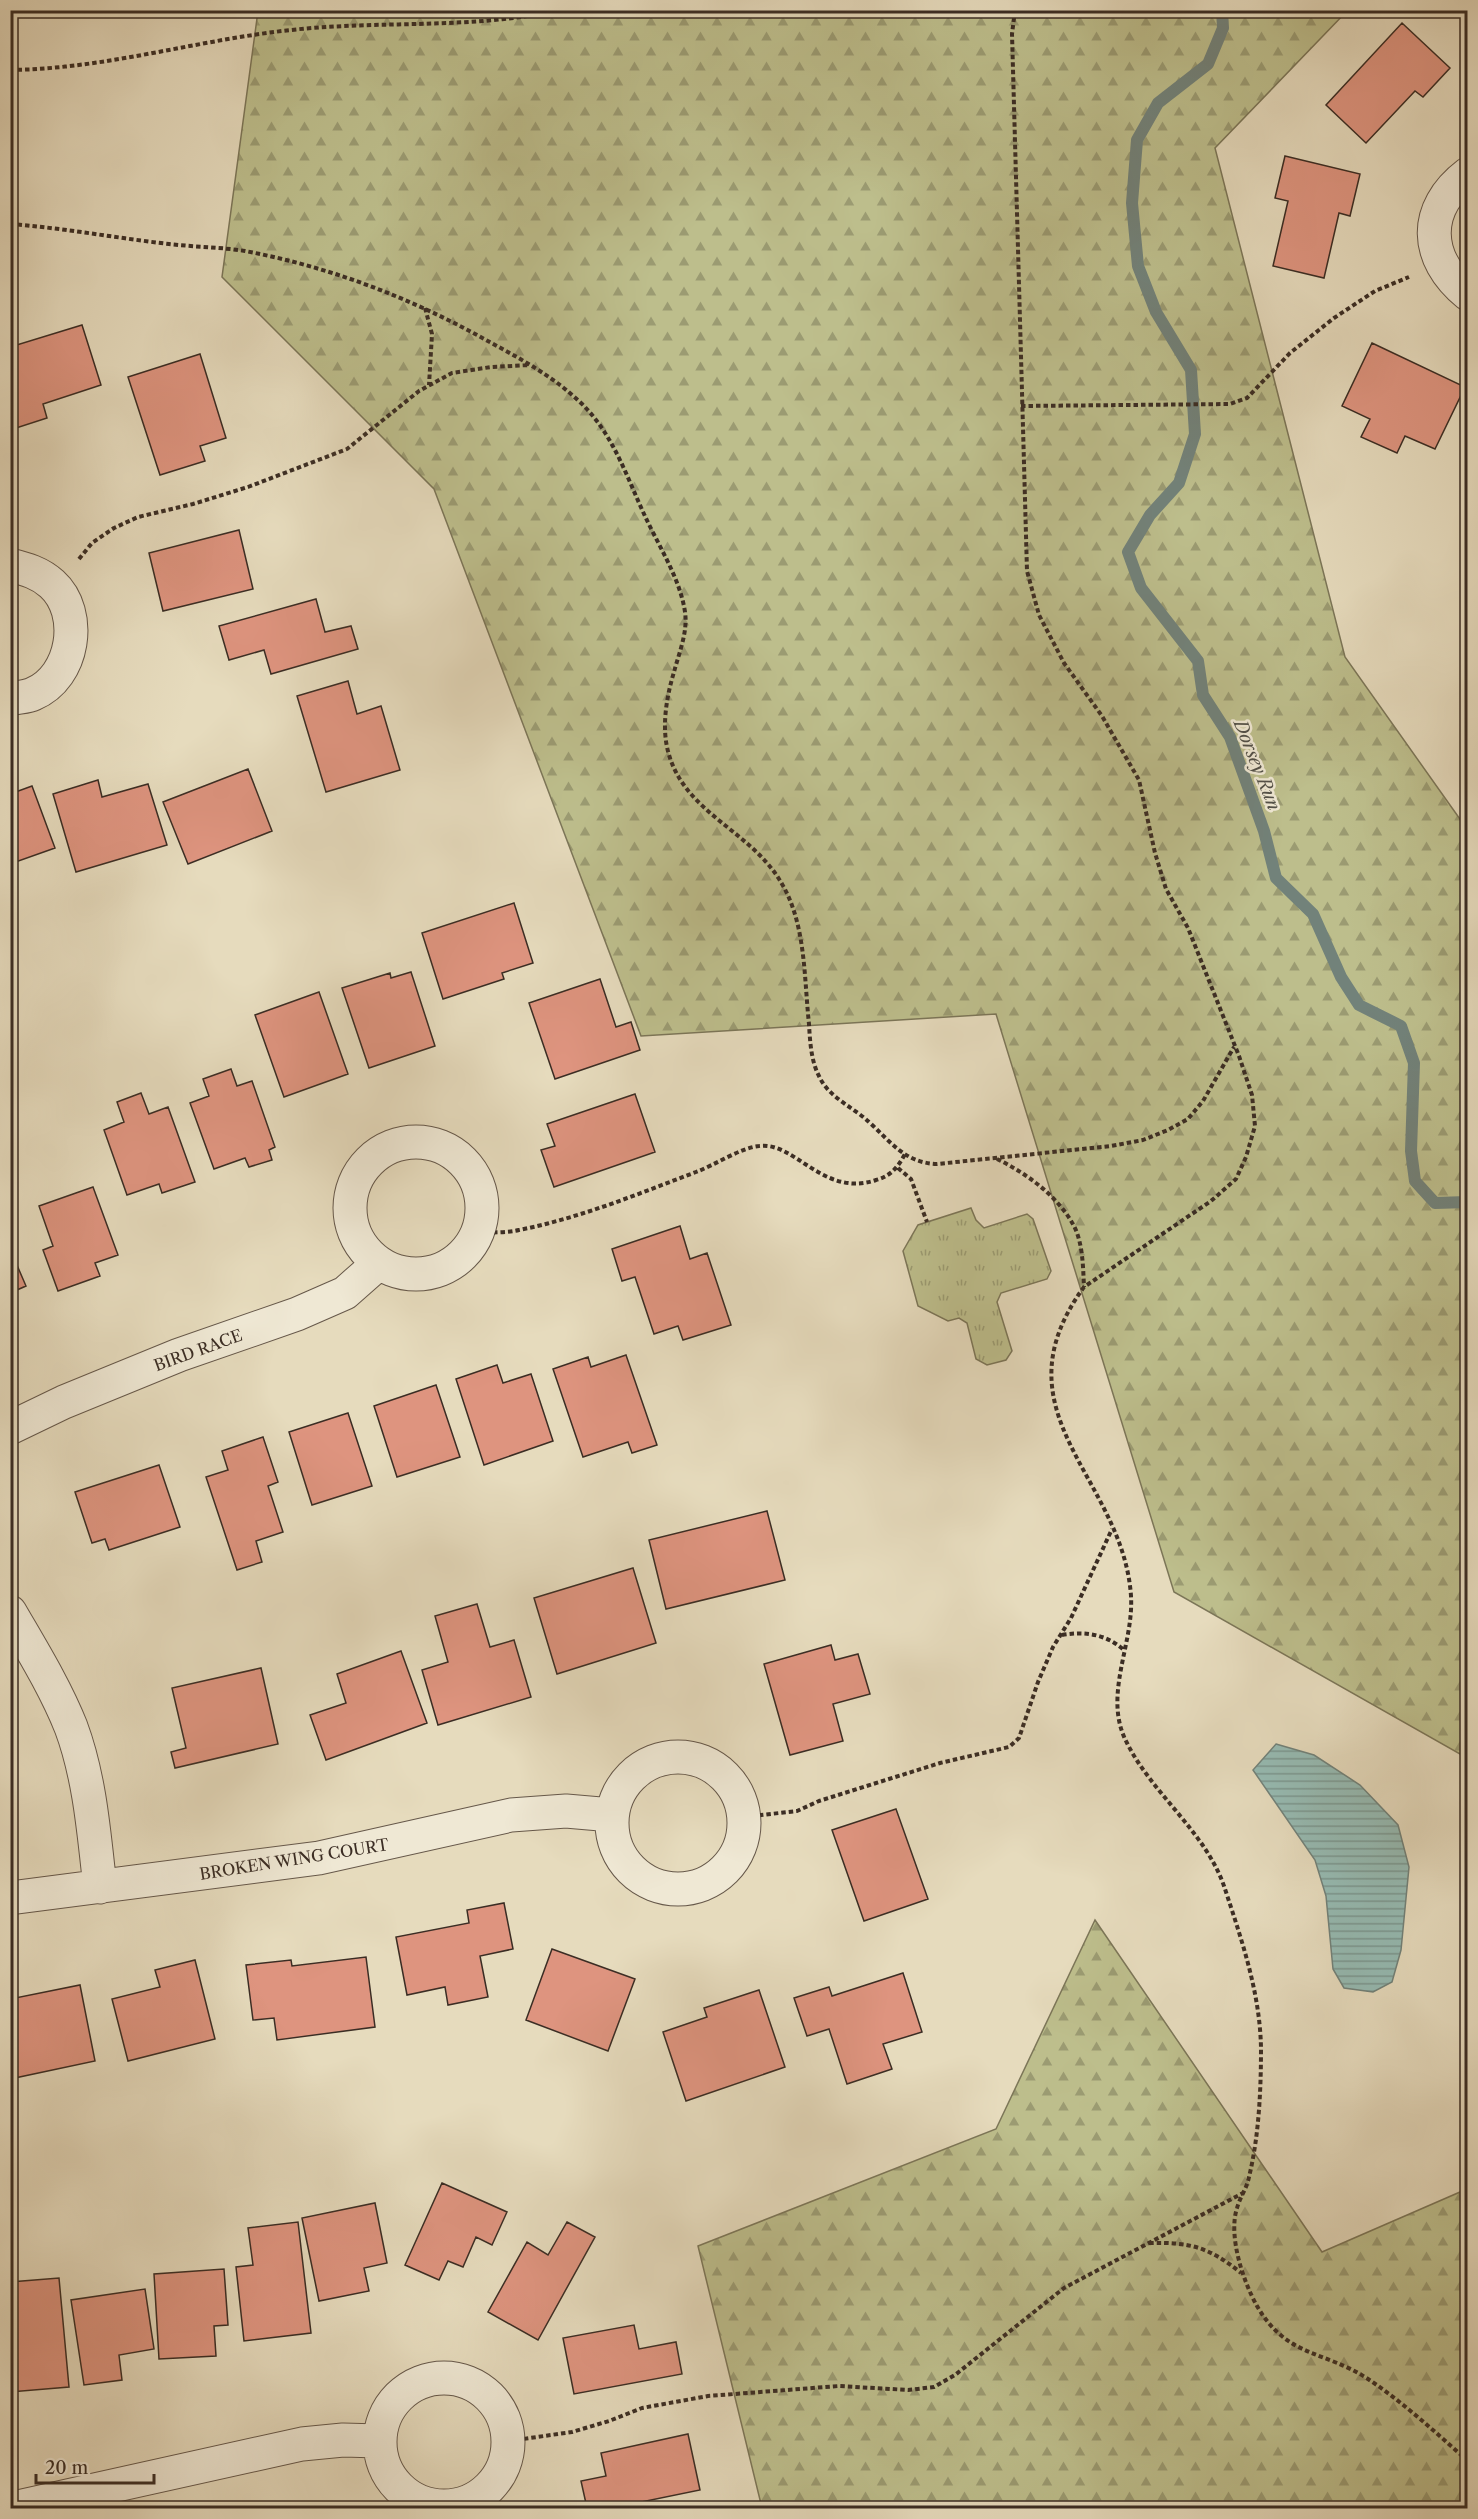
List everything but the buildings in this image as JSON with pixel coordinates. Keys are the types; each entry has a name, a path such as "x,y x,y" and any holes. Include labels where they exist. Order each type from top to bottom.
{"street":[{"path":"1467,174 1450,188 1438,208 1433,236 1439,262 1451,281 1467,294"},
{"path":"10,565 34,571 53,585 65,602 72,633 67,658 53,678 34,694 10,699"},
{"path":"410,1142 440,1146 463,1161 479,1185 483,1211 478,1233 468,1250 439,1271 410,1275 379,1263 358,1240 350,1215 352,1189 364,1167 381,1152 410,1142"},
{"name":"BIRD RACE","path":"10,1428 64,1402 178,1355 297,1314 345,1293 379,1263"},
{"path":"10,1612 45,1672 71,1728 87,1789 100,1887"},
{"path":"684,1758 708,1765 723,1776 738,1795 744,1817 743,1836 735,1856 719,1875 698,1886 672,1889 641,1879 624,1864 614,1842 612,1815 623,1785 642,1767 659,1760 684,1758"},
{"name":"BROKEN WING COURT","path":"10,1898 319,1858 511,1815 566,1811 612,1815"},
{"path":"434,2378 459,2379 482,2390 496,2404 505,2421 509,2441 505,2463 494,2483 476,2498 454,2505 429,2504 408,2495 389,2476 383,2464 379,2441 386,2415 397,2398 413,2386 434,2378"},
{"path":"13,2508 302,2444 343,2440 379,2441"}],"path":[{"path":"10,70 81,64 289,30 343,25 484,23 559,10"},
{"path":"1015,10 1012,34 1023,512 1027,571 1039,615 1064,663 1102,716 1139,780 1155,853 1166,889 1188,928 1234,1046 1252,1095 1255,1126 1246,1157 1236,1179 1202,1208 1084,1287 1069,1307 1058,1331 1052,1365 1052,1395 1059,1421 1123,1555 1131,1596 1129,1633 1118,1683 1119,1715 1125,1741 1157,1789 1199,1840 1224,1884 1258,2001 1261,2046 1260,2087 1249,2179 1236,2211 1236,2241 1242,2274 1257,2306 1276,2333 1295,2347 1346,2366 1367,2378 1414,2413 1467,2461"},
{"path":"10,224 170,244 239,250 324,270 447,318 547,375 582,404 612,442 676,582 685,614 684,639 672,677 666,709 667,746 678,778 699,804 770,864 785,889 798,925 809,1031 819,1077 830,1092 859,1113 904,1154 920,1164 938,1164 1111,1146 1143,1140 1188,1119 1203,1101 1234,1046"},
{"path":"1021,406 1230,404 1247,398 1290,353 1334,318 1375,291 1439,262"},
{"path":"425,308 432,334 429,385"},
{"path":"53,585 76,563 92,543 114,528 138,517 193,504 248,487 347,450 419,391 452,373 490,367 531,365"},
{"path":"478,1233 517,1231 573,1217 699,1171 758,1146 770,1146 825,1176 843,1183 867,1183 884,1178 898,1168 904,1154"},
{"path":"996,1158 1022,1171 1051,1197 1074,1226 1082,1254 1084,1287"},
{"path":"898,1168 911,1179 927,1222"},
{"path":"744,1817 797,1811 819,1801 918,1770 985,1751 1009,1747 1019,1738 1038,1682 1112,1529"},
{"path":"1061,1635 1082,1632 1105,1637 1125,1650"},
{"path":"509,2441 572,2432 642,2408 708,2396 839,2386 908,2390 934,2387 956,2375 1064,2288 1243,2192"},
{"path":"1145,2243 1198,2246 1221,2257 1242,2274"}],"green space":[{"path":"258,11 1347,11 1215,148 1345,657 1467,829 1467,1758 1174,1592 996,1014 641,1036 434,489 222,277"},
{"path":"971,1208 976,1220 984,1228 1027,1214 1033,1219 1051,1271 1047,1279 1001,1293 997,1302 1012,1351 1006,1360 987,1365 976,1359 967,1323 959,1318 948,1321 918,1306 903,1251 918,1225"},
{"path":"1095,1920 1322,2252 1467,2189 1467,2508 762,2508 698,2246 996,2129"}],"water":[{"path":"1276,1744 1314,1755 1360,1785 1398,1825 1409,1867 1401,1950 1392,1982 1373,1992 1344,1988 1333,1969 1326,1896 1315,1860 1253,1770"}],"waterway":[{"name":"Dorsey Run","path":"1222,10 1223,28 1208,64 1158,103 1137,140 1132,203 1138,266 1156,312 1191,370 1195,434 1179,483 1150,515 1128,552 1141,588 1198,661 1203,695 1230,737 1264,831 1276,878 1313,914 1341,977 1359,1005 1401,1026 1414,1063 1411,1151 1415,1181 1435,1203 1468,1202"}]}
